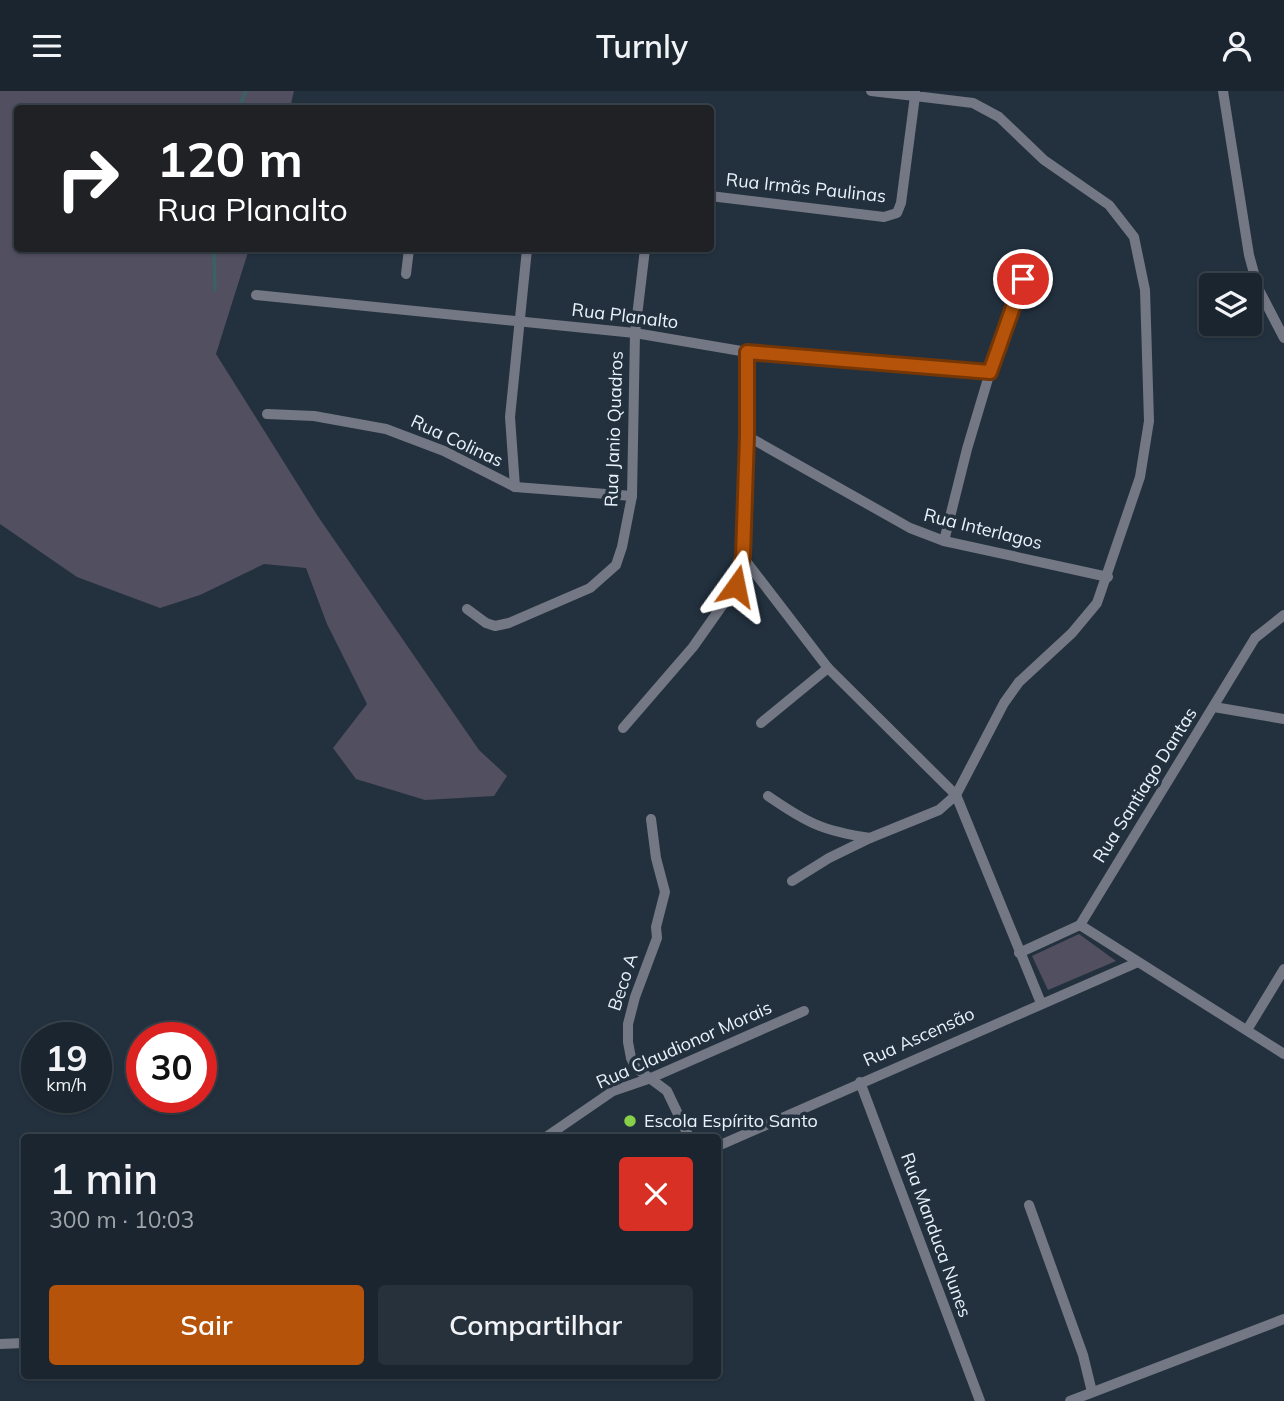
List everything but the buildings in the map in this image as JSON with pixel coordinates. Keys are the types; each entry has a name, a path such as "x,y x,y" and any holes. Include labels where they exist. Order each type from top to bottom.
{"street":[{"path":"792,881 829,858 870,838 939,810 956,795 1004,703 1019,682 1072,633 1097,603 1140,477 1149,421 1145,290 1134,237 1109,205 1044,160 999,117 974,103 915,94 871,91"},
{"path":"1223,91 1249,255 1258,288 1284,338"},
{"name":"Rua Irmãs Paulinas","path":"714,196 884,217 897,213 901,203 915,94"},
{"path":"406,274 409,252"},
{"path":"514,487 510,417 527,252"},
{"name":"Rua Janio Quadros","path":"467,609 486,623 495,626 509,623 590,588 616,565 632,496 635,333 645,252"},
{"path":"944,541 990,372 1023,279"},
{"name":"Rua Planalto","path":"256,295 635,333 747,352 990,372"},
{"path":"623,728 693,647 736,586 743,556 747,352"},
{"name":"Rua Colinas","path":"267,414 314,416 386,429 444,451 514,487 632,496"},
{"name":"Rua Interlagos","path":"747,436 910,528 944,541 1108,577"},
{"path":"743,556 828,668 956,795 1041,1003"},
{"name":"Rua Santiago Dantas","path":"1080,925 1255,638 1284,615"},
{"path":"761,723 828,668"},
{"path":"1214,707 1284,719"},
{"path":"768,796 802,819 836,833 870,838"},
{"name":"Beco A","path":"651,819 656,858 665,892 656,927 657,939 628,1024 631,1058 636,1068 667,1091 688,1134"},
{"path":"1019,953 1080,925 1136,963 1284,1054"},
{"name":"Rua Ascensão","path":"721,1145 860,1081 1136,963"},
{"path":"1247,1030 1284,968"},
{"name":"Rua Claudionor Morais","path":"550,1134 613,1091 651,1078 804,1011"},
{"name":"Rua Manduca Nunes","path":"860,1081 980,1401"},
{"path":"1029,1205 1083,1355 1092,1392"},
{"path":"1070,1401 1284,1319"},
{"path":"0,1344 21,1343"}],"shaded area":[{"path":"0,91 294,91 291,105 14,105 14,252 248,252 216,354 317,515 479,750 507,776 494,796 425,800 356,779 333,748 367,704 327,624 306,568 264,564 200,595 160,608 77,577 0,524"},
{"path":"1079,934 1116,961 1048,990 1032,956"}],"waterway":[{"path":"240,105 246,91"},
{"path":"214,252 215,290"}],"place":[{"name":"Escola Espírito Santo","path":"630,1121"}],"route":[{"path":"736,586 743,556 747,352 990,372 1023,279"}]}
